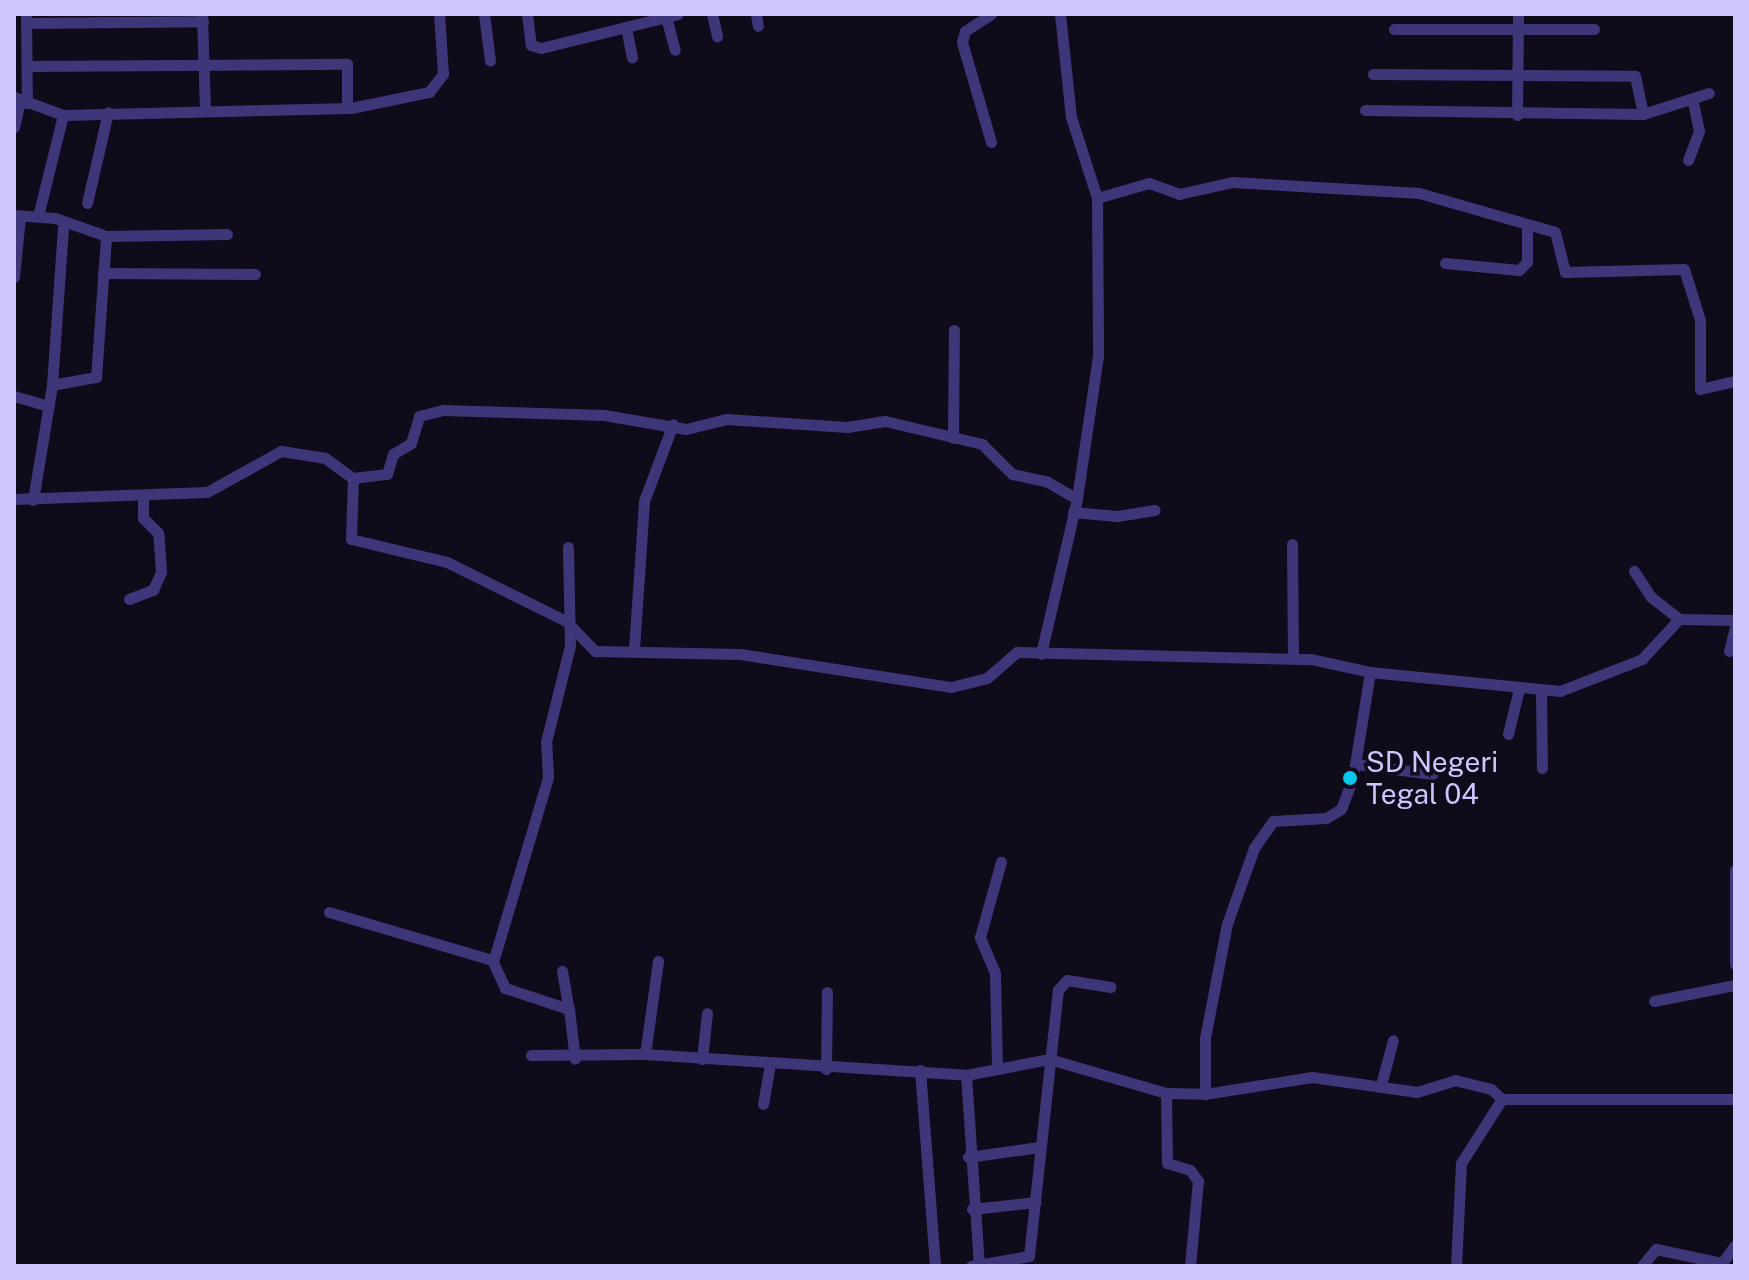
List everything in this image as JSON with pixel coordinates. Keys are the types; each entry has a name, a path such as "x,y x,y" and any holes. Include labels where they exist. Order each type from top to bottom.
{"street":[{"path":"20,100 63,115 347,108 437,90 443,74 439,14"},
{"path":"484,14 490,61"},
{"path":"527,14 536,48 672,16 675,50"},
{"path":"712,14 717,36"},
{"path":"991,14 965,31 962,42 991,142"},
{"path":"1041,654 1077,499 1098,356 1097,198 1071,117 1060,14"},
{"path":"1517,115 1518,14"},
{"path":"14,127 27,66 26,18 202,17 205,110"},
{"path":"626,27 632,57"},
{"path":"1394,29 1594,29"},
{"path":"27,66 347,64 347,108"},
{"path":"1373,74 1635,76 1643,114"},
{"path":"1365,110 1517,115 1643,114 1709,93"},
{"path":"1688,160 1699,131 1692,99"},
{"path":"87,203 108,112"},
{"path":"38,216 63,115"},
{"path":"1097,198 1149,183 1179,194 1232,182 1419,193 1558,234 1565,272 1684,269 1700,320 1700,389 1735,381"},
{"path":"14,277 17,216 38,216 63,227 106,236 227,234"},
{"path":"1445,263 1519,270 1527,262 1527,225"},
{"path":"33,500 52,385 63,227"},
{"path":"52,385 96,377 106,236"},
{"path":"103,273 255,274"},
{"path":"953,438 954,330"},
{"path":"14,396 49,406"},
{"path":"14,499 143,497 227,486 273,451 325,458 353,478 387,474 393,454 411,443 419,416 443,410 673,424 885,421 992,447 1012,474 1046,481 1077,499"},
{"path":"634,649 644,501 673,424"},
{"path":"353,478 351,539 432,556 566,621 595,651 634,649 790,660 951,687 987,678 1011,653 1293,658 1370,672 1541,691 1589,685 1626,667 1664,641 1679,619"},
{"path":"129,599 147,595 161,572 158,533 143,518 143,497"},
{"path":"1073,512 1155,510"},
{"path":"1292,544 1293,658"},
{"path":"568,547 566,621 570,646 546,742 548,777 493,962 505,988 569,1009"},
{"path":"1634,571 1679,619 1735,620"},
{"path":"1729,651 1735,627"},
{"path":"1205,1094 1205,1038 1227,924 1258,840 1273,821 1335,815 1356,764 1370,672"},
{"path":"1508,734 1519,689"},
{"path":"1541,691 1542,768"},
{"path":"1356,764 1432,774"},
{"path":"997,1068 995,973 980,937 1001,862"},
{"path":"1735,870 1735,964"},
{"path":"329,912 493,962"},
{"path":"645,1054 649,984 658,961"},
{"path":"562,971 575,1059"},
{"path":"966,1075 972,1209 982,1265 1029,1256 1049,1059 1060,985 1110,987"},
{"path":"1654,1001 1735,985"},
{"path":"826,1069 827,992"},
{"path":"702,1059 707,1013"},
{"path":"1382,1081 1393,1040"},
{"path":"531,1055 575,1059 645,1054 770,1066 920,1070 966,1075 1049,1059 1166,1093 1205,1094 1312,1077 1382,1081 1422,1092 1464,1081 1502,1099 1735,1099"},
{"path":"763,1104 770,1066"},
{"path":"920,1070 935,1266"},
{"path":"1166,1093 1167,1163 1190,1170 1198,1181 1190,1266"},
{"path":"1456,1266 1461,1163 1502,1099"},
{"path":"968,1157 1039,1147"},
{"path":"972,1209 1036,1202"},
{"path":"1642,1266 1656,1249 1722,1263 1735,1245"}],"place":[{"name":"SD Negeri Tegal 04","path":"1350,778"}]}
